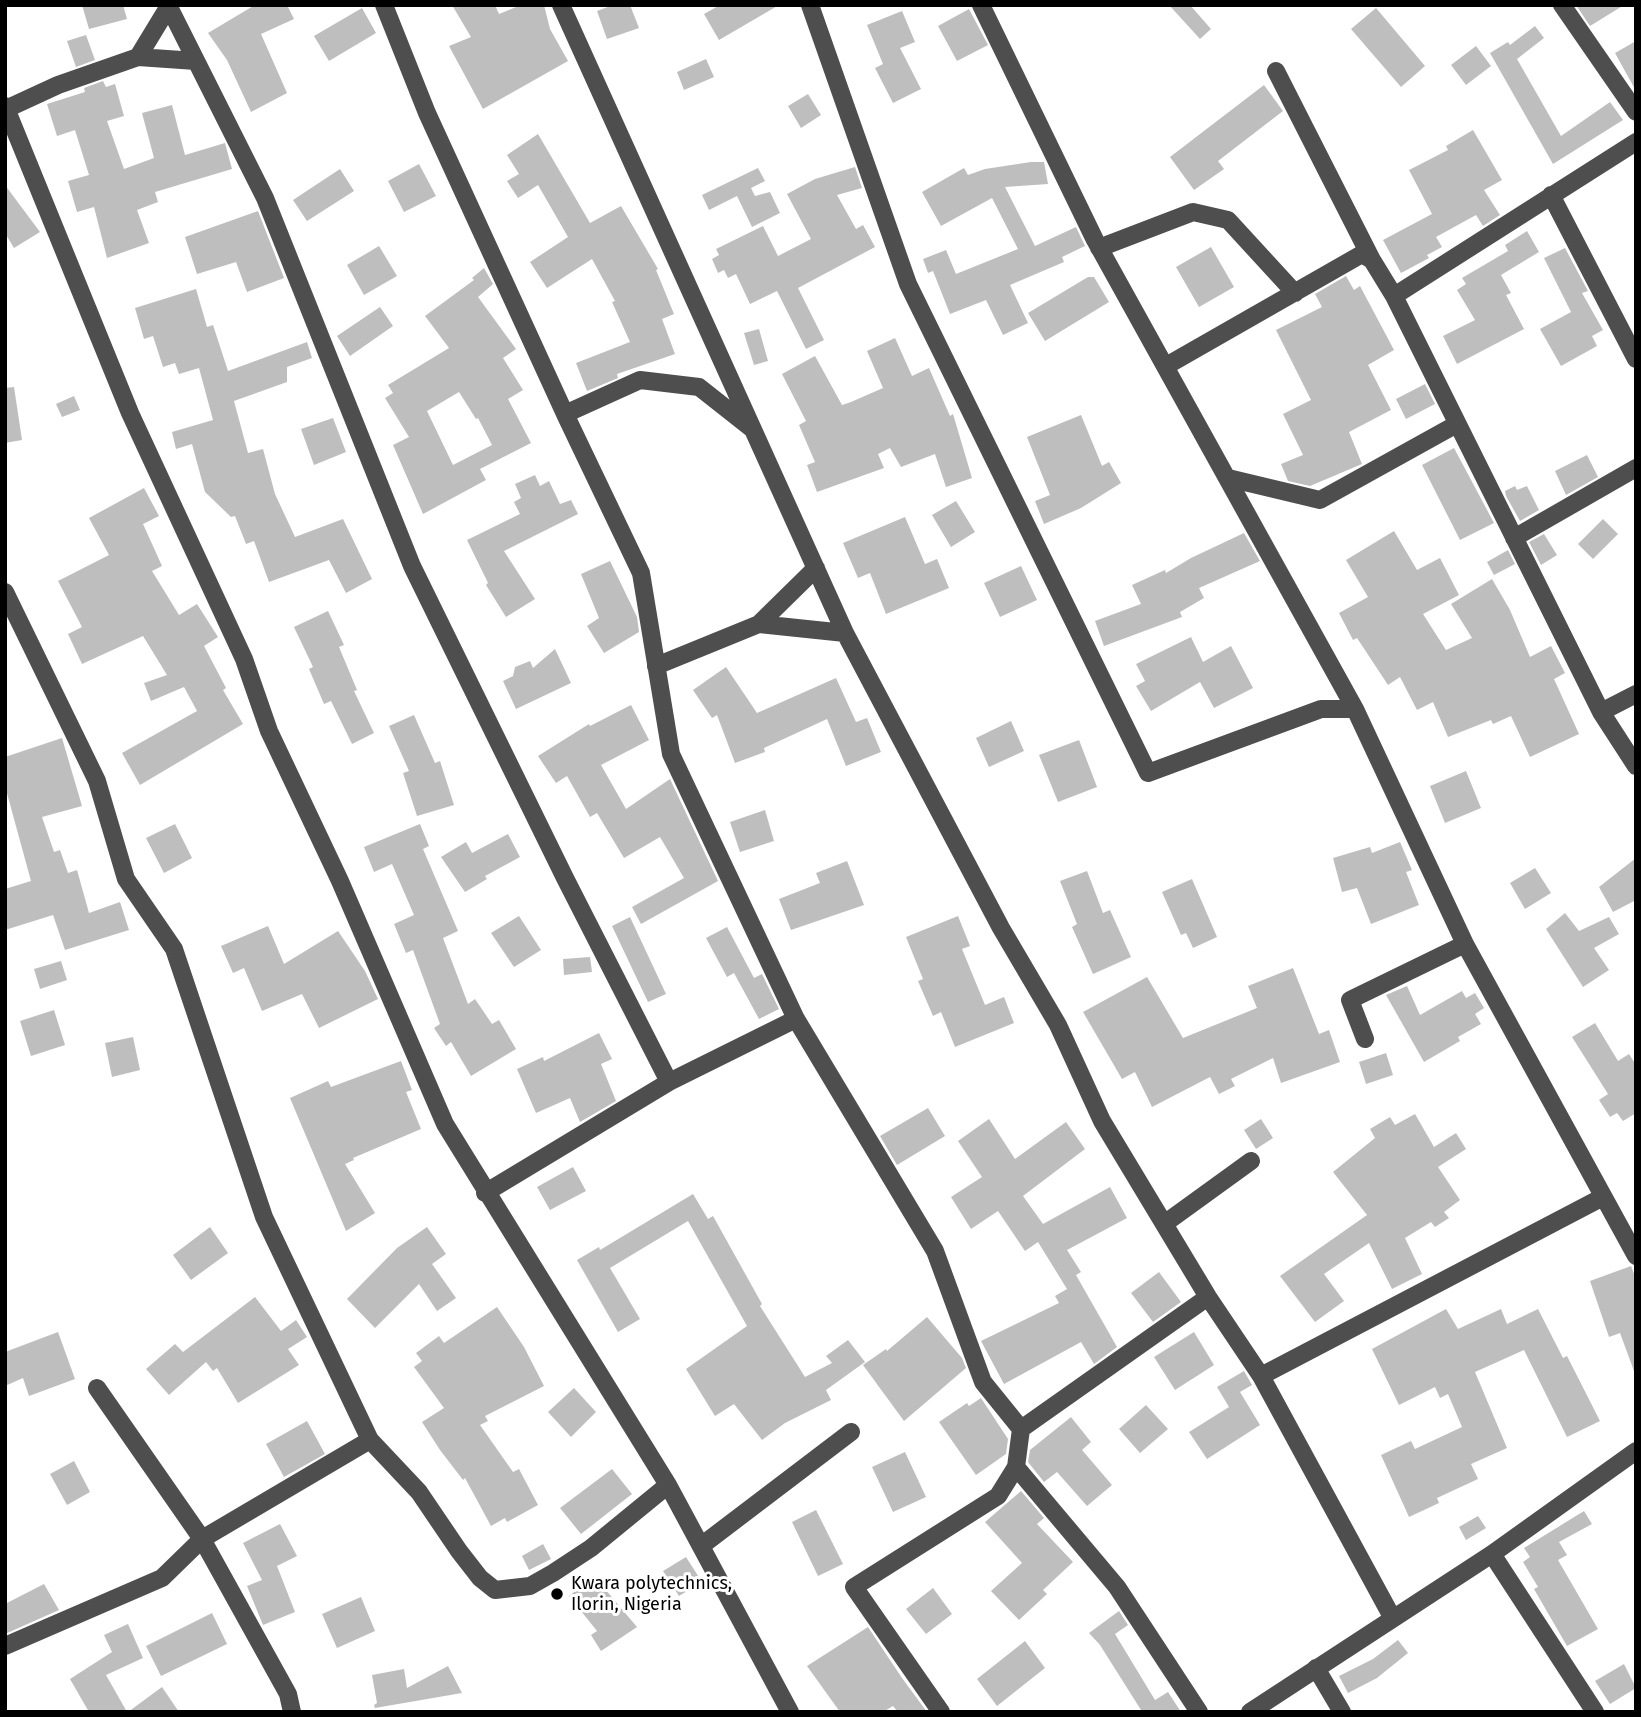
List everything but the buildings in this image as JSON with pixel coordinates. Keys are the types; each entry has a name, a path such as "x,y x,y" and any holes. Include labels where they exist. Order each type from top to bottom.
{"street":[{"path":"138,57 168,5"},
{"path":"168,5 265,198 412,566 669,1082"},
{"path":"384,5 427,113 641,573 671,754 796,1019 935,1251 983,1382 1021,1429 1016,1468 998,1496 854,1587 941,1712"},
{"path":"561,5 845,633 1001,928 1058,1025 1102,1121 1208,1297 1262,1376 1392,1618"},
{"path":"810,5 908,284 1149,773 1321,709 1355,709"},
{"path":"981,5 1099,248 1355,709 1465,944 1636,1256"},
{"path":"1562,5 1636,112"},
{"path":"197,61 138,57 58,85 6,108 130,413 244,659 269,731 340,881 445,1124 485,1193 668,1485 790,1712"},
{"path":"1276,71 1372,260 1394,296 1601,712 1636,766"},
{"path":"1394,296 1636,142"},
{"path":"1551,195 1636,359"},
{"path":"1099,248 1193,212 1228,220 1295,293"},
{"path":"1166,366 1362,254 1372,260"},
{"path":"565,414 640,380 699,387 754,430"},
{"path":"1228,478 1320,500 1457,424"},
{"path":"1514,538 1636,468"},
{"path":"656,666 759,624 816,568"},
{"path":"5,592 97,781 127,879 174,949 264,1217 370,1440 419,1492 458,1551 480,1578 495,1590 530,1586 553,1573 591,1548 668,1485"},
{"path":"759,624 845,633"},
{"path":"1601,712 1636,694"},
{"path":"1365,1039 1350,1000 1465,944"},
{"path":"485,1193 669,1082 796,1019"},
{"path":"1164,1224 1251,1161"},
{"path":"1262,1376 1603,1197"},
{"path":"1021,1429 1208,1297"},
{"path":"97,1388 202,1539 288,1694 292,1712"},
{"path":"701,1546 851,1432"},
{"path":"5,1646 162,1577 202,1539 370,1440"},
{"path":"1250,1712 1492,1554 1636,1451"},
{"path":"1016,1468 1117,1587 1199,1712"},
{"path":"1492,1554 1595,1712"},
{"path":"1316,1668 1342,1712"}],"place":[{"name":"Kwara polytechnics, Ilorin, Nigeria","path":"557,1594"}]}
